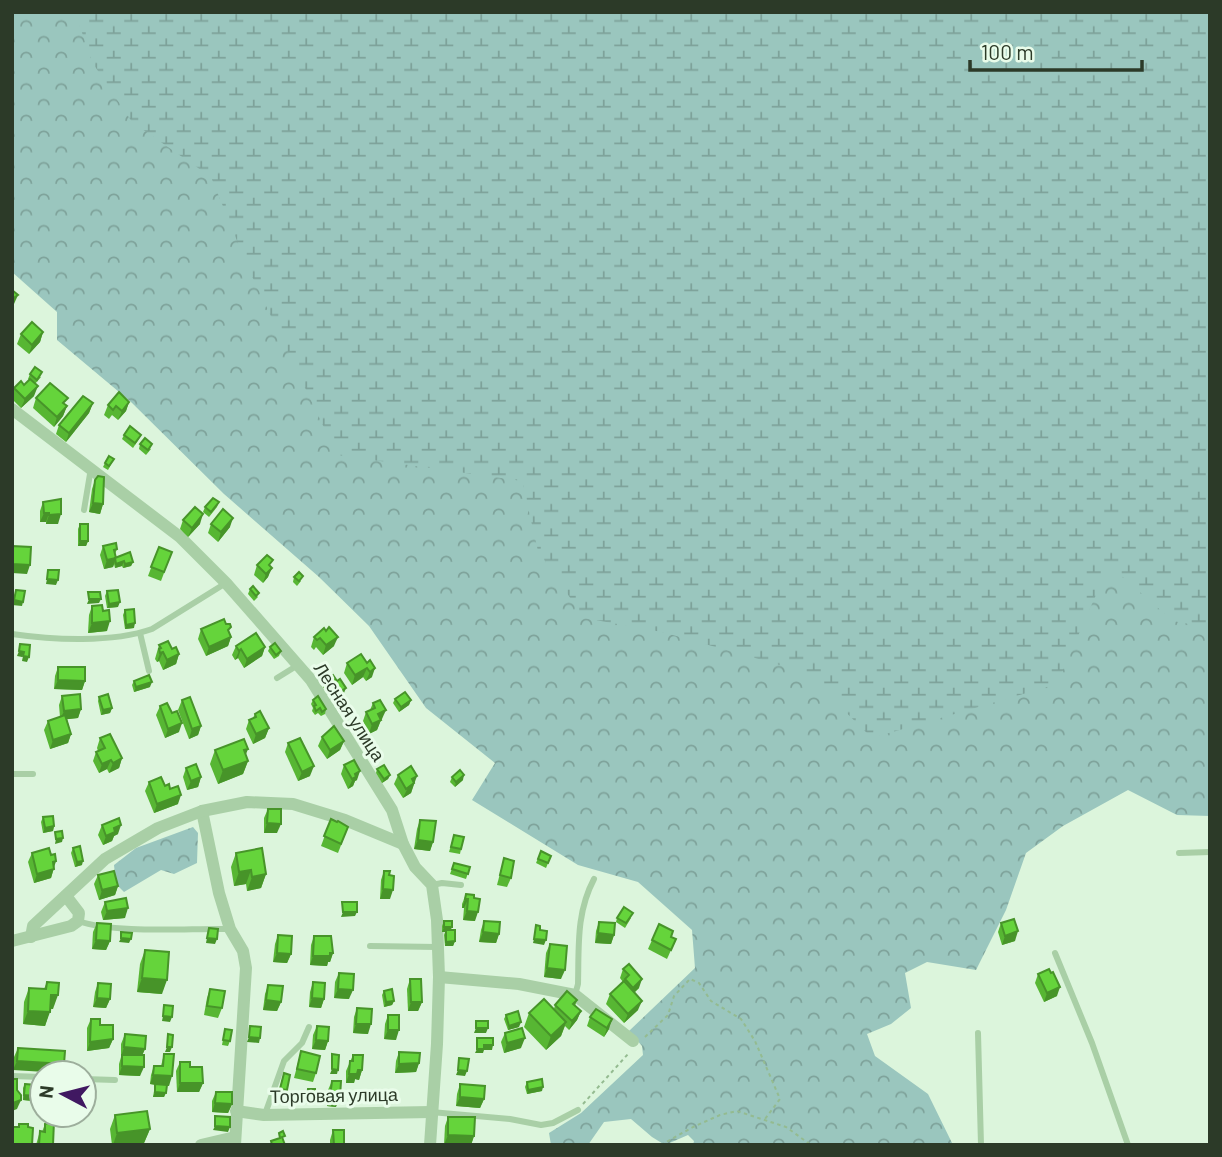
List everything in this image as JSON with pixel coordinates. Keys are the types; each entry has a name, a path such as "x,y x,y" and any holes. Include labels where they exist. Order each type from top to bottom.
{"street":[{"name":"Лесная улица","path":"12,409 180,537 226,583 311,680 391,810 403,844 415,867 432,885"},
{"path":"31,937 33,926 105,859 158,828 202,811 247,802 293,804 345,820 403,844"},
{"path":"201,1145 235,1141 246,968 243,951 230,929 219,893 202,811"},
{"path":"429,1145 439,977 437,919 432,885"},
{"path":"12,942 71,926 79,920 79,913 66,895"},
{"path":"439,977 519,984 575,995 633,1041"},
{"name":"Торговая улица","path":"236,1111 264,1115 431,1112"}],"lane":[{"path":"84,510 90,468"},
{"path":"12,634 44,639 76,639 140,633 152,629 226,583"},
{"path":"140,633 149,671"},
{"path":"277,678 298,665"},
{"path":"12,774 33,774"},
{"path":"1179,853 1210,852"},
{"path":"575,995 578,984 580,916 584,898 594,879"},
{"path":"432,885 461,885"},
{"path":"79,920 90,925 132,928 230,929"},
{"path":"370,946 437,947"},
{"path":"1055,953 1092,1043 1128,1145"},
{"path":"264,1115 284,1061 302,1043 309,1027"},
{"path":"978,1033 981,1145"},
{"path":"98,1079 115,1080"},
{"path":"431,1112 510,1119 541,1125 553,1123 578,1110"}],"path":[{"path":"578,1110 628,1054 633,1041 648,1036 668,1015 674,996 690,979 699,983 711,1001 741,1019 755,1041 780,1099 765,1119"},
{"path":"661,1145 720,1115 737,1111 786,1127 811,1145"}],"green space":[{"path":"12,12 97,12 1210,564 1210,816 1177,815 1128,790 1063,826 1026,853 1006,910 976,970 927,962 905,973 911,1008 891,1024 867,1034 875,1056 928,1094 953,1145 693,1145 694,1141 688,1135 665,1145 631,1119 604,1122 588,1145 551,1145 549,1133 581,1113 643,1055 642,1046 629,1031 695,968 692,930 638,882 578,865 472,800 495,763 426,708 369,626 319,577 224,494 131,402 57,340 57,312 12,272"},
{"path":"75,12 1210,12 1210,628 1173,621 1109,565 1057,684 872,738 805,672 662,632 584,618 538,551 522,481 337,455 249,270 211,177 132,122 92,62"},
{"path":"193,827 198,833 197,863 174,874 161,870 124,892 116,884 114,865 136,848"}],"building":[{"path":"32,322 43,332 32,345 21,334"},
{"path":"35,367 42,372 37,380 30,374"},
{"path":"30,379 38,386 25,399 14,388 21,381 24,385"},
{"path":"50,383 68,398 63,403 67,406 57,417 36,398"},
{"path":"119,392 129,402 122,411 116,406 113,410 108,405"},
{"path":"83,396 93,403 69,433 59,425"},
{"path":"130,426 141,435 135,443 124,435"},
{"path":"145,438 152,444 148,450 140,444"},
{"path":"109,456 114,459 109,466 105,463"},
{"path":"98,476 104,477 103,504 93,503 95,480"},
{"path":"213,498 219,502 211,512 205,507"},
{"path":"61,499 61,514 44,513 43,502"},
{"path":"195,507 203,514 192,528 183,520"},
{"path":"223,509 233,518 221,532 211,524"},
{"path":"80,524 88,524 88,541 80,541"},
{"path":"116,543 116,558 107,560 103,546"},
{"path":"12,546 31,547 30,565 12,564"},
{"path":"159,547 172,552 164,572 151,567"},
{"path":"130,552 133,562 116,564 115,558"},
{"path":"267,555 273,560 269,565 272,568 266,574 257,565"},
{"path":"48,570 59,570 58,580 47,579"},
{"path":"299,572 303,576 299,581 294,577"},
{"path":"253,586 259,593 256,596 250,589"},
{"path":"16,590 25,591 23,602 14,600"},
{"path":"118,590 120,602 109,604 107,591"},
{"path":"88,592 100,592 101,599 89,599"},
{"path":"102,605 103,611 109,610 110,621 92,623 92,606"},
{"path":"134,609 135,623 126,625 125,610"},
{"path":"224,619 226,624 230,624 228,630 231,637 209,647 201,629"},
{"path":"329,627 338,637 326,645 320,638 317,640 314,637"},
{"path":"256,633 265,647 247,659 236,646"},
{"path":"168,641 172,649 176,647 179,654 167,660 163,652 160,653 159,645"},
{"path":"275,643 281,651 276,655 270,647"},
{"path":"20,644 30,645 29,657 23,656 24,652 19,651"},
{"path":"361,654 367,663 370,660 375,668 370,672 367,668 355,675 347,663"},
{"path":"58,667 85,667 85,681 58,680"},
{"path":"149,675 152,682 136,687 134,681"},
{"path":"333,675 337,681 340,679 346,688 336,694 327,678"},
{"path":"405,692 411,700 401,707 395,699"},
{"path":"80,694 81,709 64,711 62,696"},
{"path":"108,694 112,708 103,710 99,697"},
{"path":"318,696 326,709 322,712 320,708 316,711 314,706 316,705 313,700"},
{"path":"190,697 201,726 192,729 182,700"},
{"path":"380,700 386,710 378,714 381,720 372,724 366,712 375,708 373,703"},
{"path":"167,703 172,713 177,711 182,723 168,729 160,706"},
{"path":"260,711 269,728 256,734 249,720 256,717 255,714"},
{"path":"65,715 71,734 53,740 48,721"},
{"path":"334,726 344,741 330,750 322,737"},
{"path":"110,734 122,758 113,763 111,760 102,764 96,752 105,748 100,738"},
{"path":"300,738 314,766 302,772 288,743"},
{"path":"244,739 248,749 244,750 248,761 223,770 215,750"},
{"path":"354,760 360,771 352,779 344,765"},
{"path":"196,764 201,777 191,781 186,768"},
{"path":"384,765 390,775 384,779 377,769"},
{"path":"411,766 417,776 412,779 414,783 406,789 398,775"},
{"path":"460,770 464,775 456,782 452,777"},
{"path":"161,777 165,786 169,784 170,789 178,786 181,795 157,804 149,782"},
{"path":"268,809 281,809 281,824 267,823"},
{"path":"53,816 54,826 45,828 43,817"},
{"path":"119,818 121,825 106,836 102,825"},
{"path":"331,819 348,827 341,844 324,836"},
{"path":"420,820 436,821 433,842 418,840"},
{"path":"62,831 63,838 56,839 55,832"},
{"path":"454,835 464,837 461,849 451,847"},
{"path":"80,846 83,861 77,862 73,848"},
{"path":"49,848 51,855 55,854 54,869 37,874 32,853"},
{"path":"262,848 266,874 252,877 251,870 239,872 236,853"},
{"path":"541,851 551,856 548,863 538,859"},
{"path":"504,858 514,861 511,878 500,875"},
{"path":"454,863 470,867 468,874 452,869"},
{"path":"114,871 118,886 102,890 98,875"},
{"path":"384,871 390,871 389,875 394,876 393,890 383,889"},
{"path":"466,894 480,899 478,912 467,911"},
{"path":"126,898 128,908 107,911 105,902"},
{"path":"342,902 357,902 357,912 343,912"},
{"path":"624,907 633,913 626,923 617,918"},
{"path":"1014,919 1018,931 1005,936 1001,923"},
{"path":"444,921 452,921 452,927 444,927"},
{"path":"484,921 500,922 499,934 483,932"},
{"path":"599,922 615,923 614,935 598,933"},
{"path":"97,923 111,924 110,941 96,940"},
{"path":"659,924 673,931 671,937 676,939 671,950 652,940"},
{"path":"536,925 540,926 540,930 547,931 546,940 534,939"},
{"path":"209,928 218,929 217,939 207,938"},
{"path":"446,930 455,930 455,941 446,942"},
{"path":"121,932 132,933 131,939 121,938"},
{"path":"278,935 292,936 291,954 277,953"},
{"path":"314,936 331,936 333,953 330,953 330,956 313,956"},
{"path":"550,944 567,946 565,970 547,968"},
{"path":"145,950 169,952 167,980 142,978"},
{"path":"629,964 642,979 633,988 625,979 629,975 623,969"},
{"path":"1049,969 1060,987 1047,993 1038,974"},
{"path":"339,973 354,974 353,990 338,989"},
{"path":"410,979 421,979 422,1002 411,1002"},
{"path":"624,981 642,1001 628,1014 610,994"},
{"path":"47,982 59,983 58,995 51,995 50,1012 28,1011 29,988 46,989"},
{"path":"313,982 325,983 324,999 312,998"},
{"path":"98,983 111,984 110,999 97,998"},
{"path":"268,985 283,986 281,1002 266,1000"},
{"path":"210,989 225,991 222,1008 207,1006"},
{"path":"392,989 394,1001 386,1002 384,991"},
{"path":"567,991 577,1000 573,1004 581,1011 572,1021 555,1005"},
{"path":"544,999 566,1022 551,1036 529,1013"},
{"path":"164,1005 173,1006 172,1017 163,1016"},
{"path":"357,1008 372,1009 371,1024 356,1024"},
{"path":"596,1009 612,1019 607,1028 590,1017"},
{"path":"518,1011 521,1022 509,1026 506,1015"},
{"path":"388,1015 399,1015 399,1030 388,1030"},
{"path":"91,1019 100,1019 100,1025 113,1025 113,1039 90,1042"},
{"path":"476,1021 488,1021 488,1028 476,1028"},
{"path":"250,1026 261,1027 260,1038 249,1037"},
{"path":"317,1026 329,1027 328,1041 316,1040"},
{"path":"522,1028 525,1038 507,1043 505,1033"},
{"path":"225,1029 232,1030 230,1041 223,1040"},
{"path":"125,1034 146,1036 145,1049 124,1047"},
{"path":"168,1034 173,1035 172,1047 167,1047"},
{"path":"477,1038 493,1038 493,1045 484,1045 484,1049 477,1049"},
{"path":"18,1048 65,1051 64,1059 17,1061"},
{"path":"301,1051 320,1056 316,1073 297,1069"},
{"path":"399,1052 420,1053 419,1063 399,1064"},
{"path":"164,1054 174,1054 172,1076 153,1075 154,1066 163,1066"},
{"path":"332,1054 339,1055 338,1070 332,1069"},
{"path":"122,1055 144,1055 144,1067 122,1066"},
{"path":"353,1055 363,1055 362,1070 358,1070 357,1074 349,1074 350,1061 353,1061"},
{"path":"459,1058 469,1059 467,1071 458,1070"},
{"path":"180,1062 190,1062 190,1067 202,1067 203,1083 180,1083"},
{"path":"284,1073 290,1075 287,1090 280,1089"},
{"path":"12,1079 17,1079 17,1090 21,1095 21,1100 13,1103 12,1102"},
{"path":"542,1079 543,1087 528,1090 527,1082"},
{"path":"332,1081 341,1081 340,1097 330,1097"},
{"path":"25,1084 28,1084 28,1095 24,1095"},
{"path":"155,1084 167,1085 166,1093 155,1092"},
{"path":"460,1084 485,1086 484,1099 460,1097"},
{"path":"308,1089 315,1089 315,1100 307,1099"},
{"path":"216,1092 232,1092 232,1104 215,1103"},
{"path":"147,1111 150,1129 117,1133 115,1115"},
{"path":"215,1116 230,1117 230,1127 215,1126"},
{"path":"448,1117 475,1117 474,1136 448,1135"},
{"path":"19,1124 28,1124 28,1129 33,1129 32,1145 12,1145 13,1127 19,1127"},
{"path":"45,1129 54,1129 53,1145 39,1145 40,1131 45,1132"},
{"path":"333,1130 344,1130 344,1145 334,1145"},
{"path":"283,1131 285,1145 272,1145 271,1141 280,1138 279,1133"}]}
